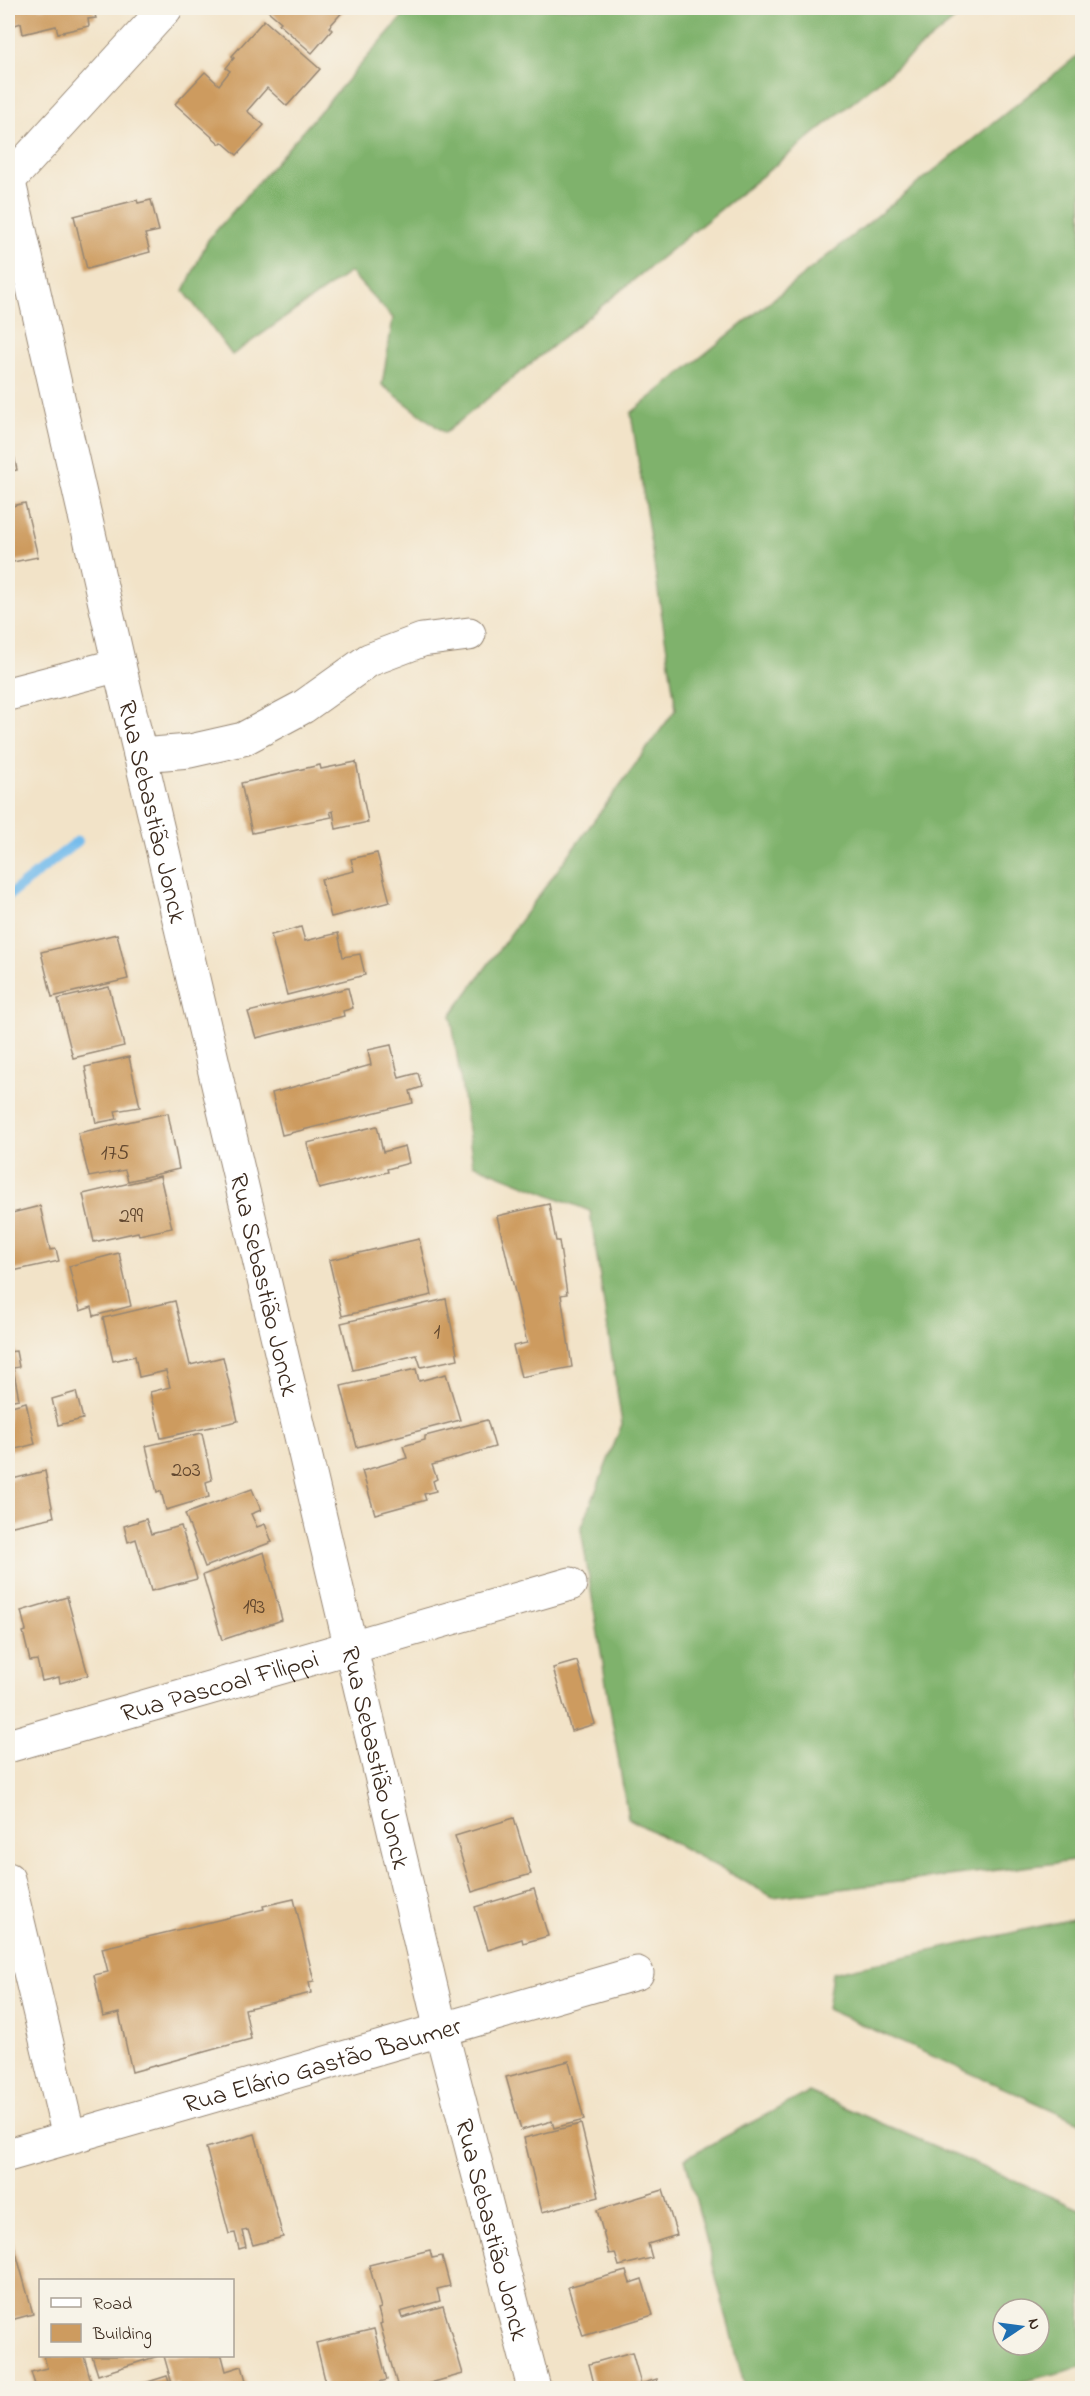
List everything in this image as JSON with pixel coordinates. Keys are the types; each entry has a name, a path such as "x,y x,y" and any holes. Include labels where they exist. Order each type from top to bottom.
{"street":[{"path":"8,179 166,8"},
{"name":"Rua Sebastião Jonck","path":"8,179 119,666 441,2030 534,2388"},
{"path":"140,755 190,751 243,739 303,707 369,660 422,640 470,634"},
{"path":"8,694 119,666"},
{"name":"Rua Pascoal Filippi","path":"8,1746 570,1584"},
{"path":"8,1879 69,2137"},
{"name":"Rua Elário Gastão Baumer","path":"8,2155 637,1973"}],"green space":[{"path":"410,8 969,8 445,433 382,385 393,318 350,272 232,355 184,291 208,240"},
{"path":"1082,52 1082,1860 773,1897 628,1818 581,1529 622,1424 590,1211 473,1164 451,1015 676,709 631,413"},
{"path":"1082,1917 1082,2123 827,2009 832,1973"},
{"path":"809,2092 1082,2210 1082,2367 998,2388 745,2388 685,2158"}],"building":[{"path":"8,8 93,8 96,18 88,19 89,26 58,33 56,26 23,34 21,23 9,27"},
{"path":"269,8 346,8 329,27 332,30 312,53 279,24 281,22 267,10"},
{"path":"264,20 320,69 287,106 267,88 247,111 264,125 237,155 222,142 220,144 175,104 205,72 219,85 230,71 226,68 234,58 232,56"},
{"path":"137,200 138,203 151,200 159,231 145,234 150,252 87,269 74,216"},
{"path":"8,426 17,470 8,472"},
{"path":"25,503 38,557 8,563 8,507"},
{"path":"356,762 368,822 336,829 333,811 330,812 332,817 252,833 241,783 320,765 321,769"},
{"path":"377,853 390,902 331,917 321,879 354,871 351,859"},
{"path":"301,927 305,941 338,933 343,957 360,954 365,975 287,995 271,935"},
{"path":"117,934 128,979 52,997 41,952"},
{"path":"109,987 124,1046 73,1058 58,999"},
{"path":"348,988 353,1008 343,1011 344,1016 256,1038 248,1012"},
{"path":"391,1045 399,1078 418,1073 422,1087 410,1091 413,1103 282,1135 272,1093 371,1065 368,1050"},
{"path":"129,1057 140,1107 115,1111 117,1119 96,1123 85,1067"},
{"path":"168,1113 179,1169 128,1181 125,1170 89,1177 78,1133"},
{"path":"377,1126 383,1152 405,1146 409,1163 387,1169 388,1172 319,1189 307,1143"},
{"path":"160,1176 172,1228 139,1235 138,1232 94,1242 83,1194"},
{"path":"549,1204 556,1241 559,1241 567,1294 561,1295 572,1367 521,1377 513,1346 527,1343 497,1216"},
{"path":"40,1206 50,1250 56,1249 59,1261 8,1272 8,1214"},
{"path":"419,1239 432,1295 342,1316 329,1260"},
{"path":"119,1253 131,1306 94,1316 92,1307 80,1311 69,1266"},
{"path":"446,1299 458,1359 421,1367 417,1355 353,1370 341,1323"},
{"path":"175,1301 190,1365 223,1357 238,1421 161,1438 150,1392 170,1387 166,1371 139,1377 135,1356 113,1361 103,1318"},
{"path":"16,1351 19,1367 13,1368 19,1399 8,1401 8,1352"},
{"path":"416,1369 419,1381 446,1374 460,1420 357,1447 341,1386"},
{"path":"76,1392 83,1419 58,1425 52,1399"},
{"path":"26,1402 35,1444 8,1451 8,1407"},
{"path":"487,1420 495,1447 432,1465 437,1479 433,1481 436,1491 424,1494 426,1500 375,1514 362,1471 407,1458 403,1446 425,1440 425,1436"},
{"path":"202,1433 212,1480 206,1482 209,1497 166,1510 161,1491 157,1492 146,1446"},
{"path":"45,1471 54,1517 8,1527 8,1480"},
{"path":"252,1489 261,1510 251,1514 257,1527 265,1524 272,1542 205,1567 185,1514"},
{"path":"146,1519 151,1534 181,1526 197,1579 151,1591 136,1539 128,1542 124,1526"},
{"path":"264,1552 282,1620 222,1640 203,1575"},
{"path":"67,1597 88,1675 60,1683 59,1677 42,1681 37,1660 30,1661 21,1611"},
{"path":"577,1661 595,1724 571,1731 553,1668"},
{"path":"514,1818 531,1874 472,1892 455,1836"},
{"path":"534,1889 548,1936 523,1943 522,1939 488,1950 475,1907"},
{"path":"294,1899 314,1981 309,1982 311,1993 245,2009 251,2039 132,2072 119,2013 103,2017 94,1975 108,1972 102,1948 264,1909 263,1906"},
{"path":"569,2061 584,2120 554,2128 552,2121 521,2130 506,2077"},
{"path":"581,2124 599,2197 542,2212 524,2138"},
{"path":"255,2134 283,2237 253,2245 248,2230 242,2231 246,2247 239,2249 235,2233 229,2234 206,2148"},
{"path":"663,2190 677,2235 648,2244 652,2258 619,2266 615,2253 609,2254 597,2210"},
{"path":"8,2224 33,2314 11,2320 8,2308"},
{"path":"430,2250 432,2258 442,2256 450,2286 437,2289 440,2301 400,2312 402,2318 443,2306 463,2374 412,2388 398,2388 380,2324 382,2323 378,2309 381,2308 369,2265"},
{"path":"626,2271 630,2283 642,2279 653,2315 583,2336 568,2287"},
{"path":"374,2329 387,2380 363,2386 364,2388 327,2388 316,2343"},
{"path":"632,2352 641,2384 657,2379 659,2388 595,2388 589,2364"},
{"path":"44,2357 84,2357 93,2388 36,2388 31,2372 47,2368"},
{"path":"92,2357 155,2357 98,2375"},
{"path":"164,2357 222,2357 226,2371 242,2366 248,2388 180,2388 178,2383 172,2384"},
{"path":"167,2376 171,2388 129,2388"}],"waterway":[{"path":"8,896 78,841"}]}
